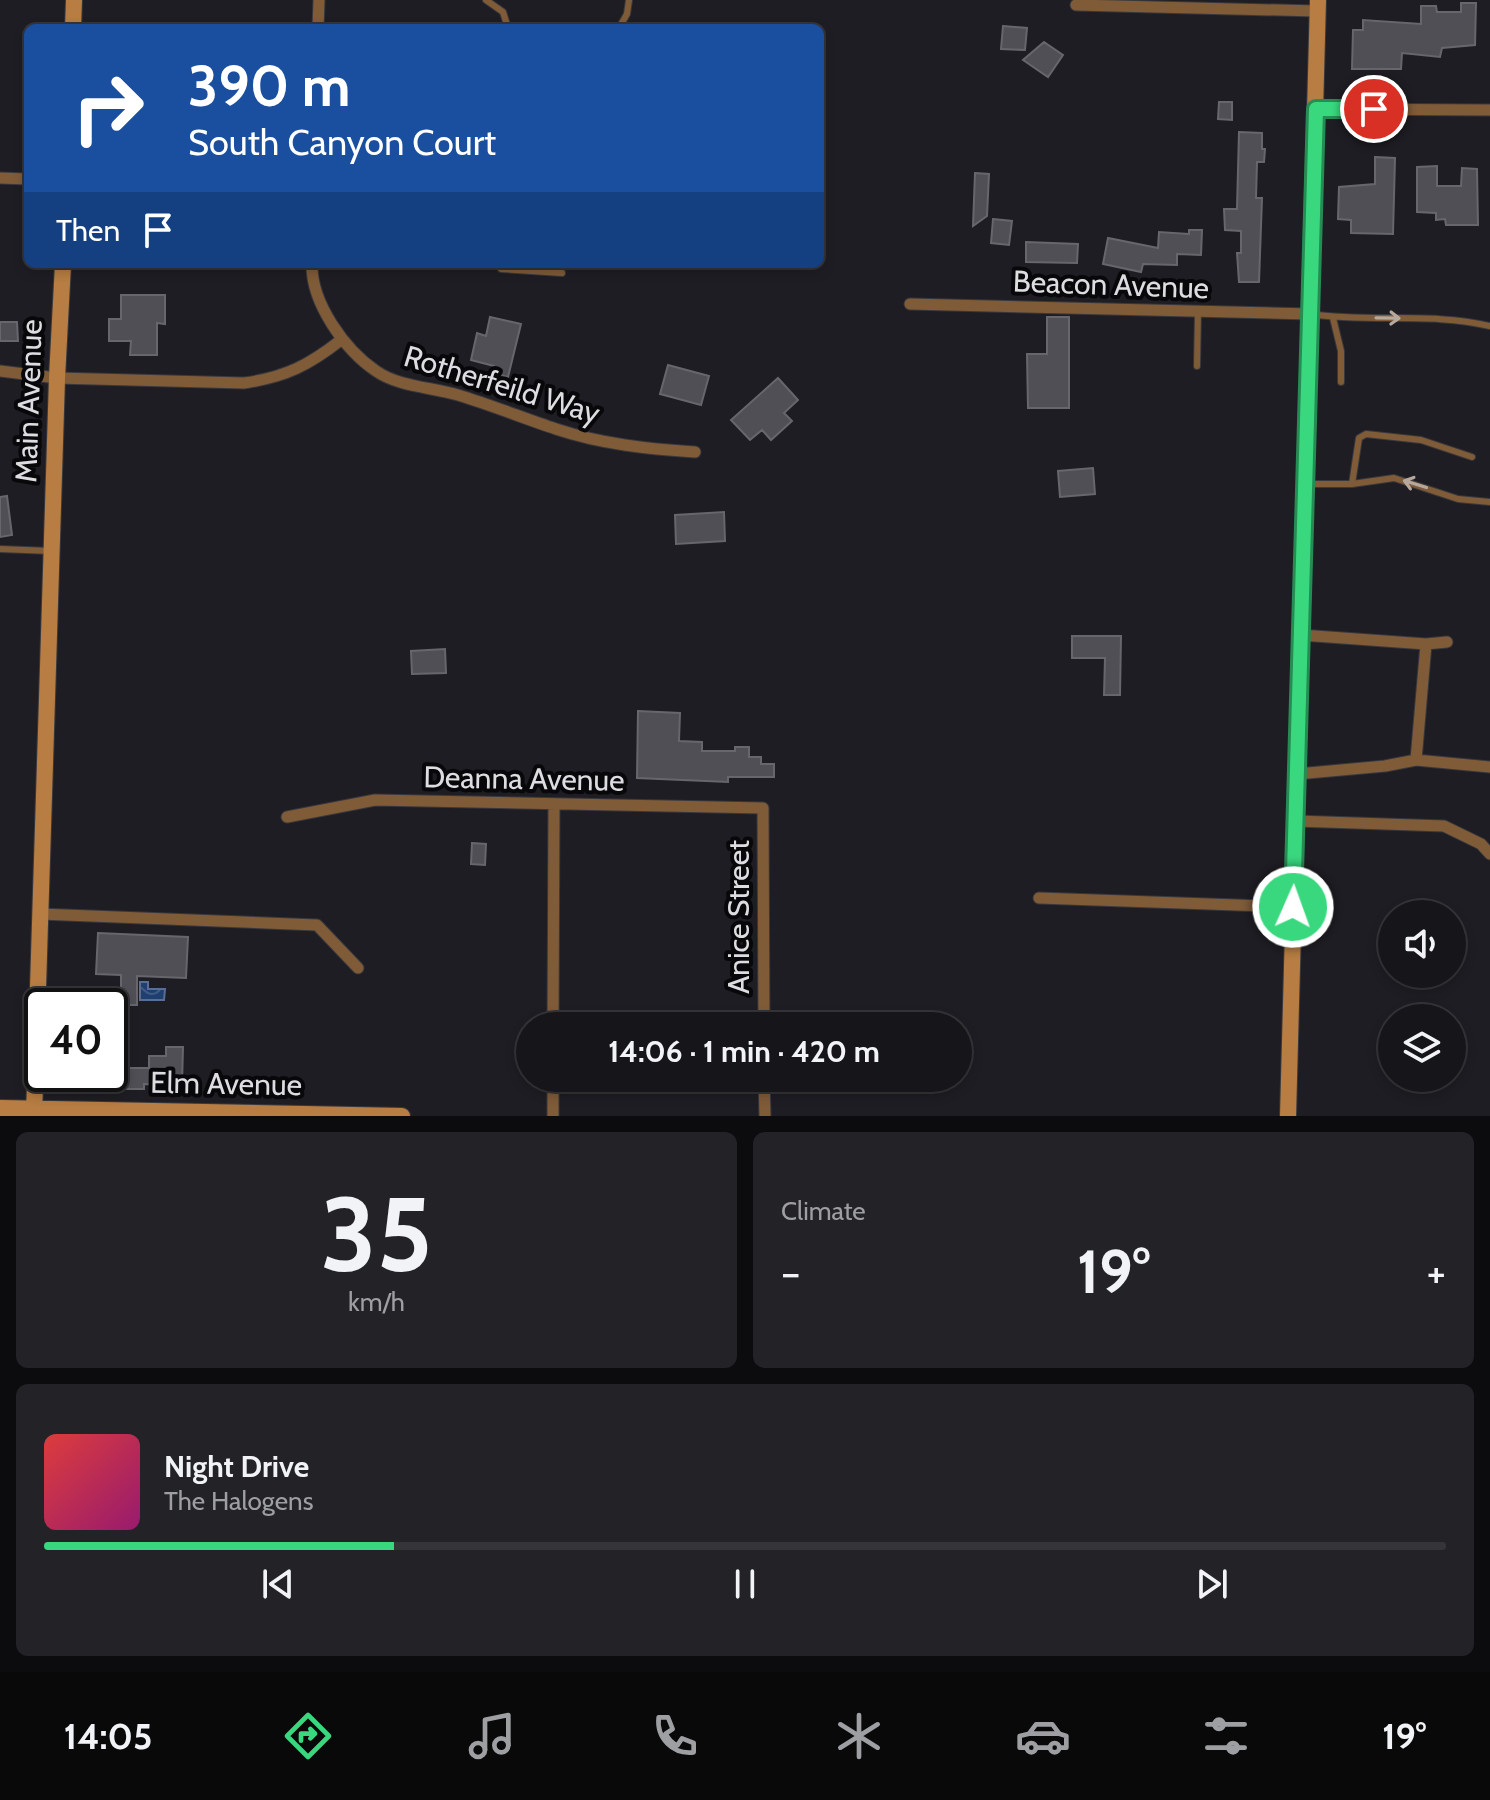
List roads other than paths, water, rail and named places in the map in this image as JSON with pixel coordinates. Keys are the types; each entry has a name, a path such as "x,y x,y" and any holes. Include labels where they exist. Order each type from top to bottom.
{"street":[{"path":"73,24 74,0"},
{"path":"318,24 319,0"},
{"path":"1076,5 1318,5 1288,1116"},
{"path":"1316,109 1490,110"},
{"path":"0,178 24,179"},
{"name":"Main Avenue","path":"34,1112 63,268"},
{"name":"Rotherfeild Way","path":"313,268 326,316 341,340 377,372 405,383 455,394 557,430 602,441 695,452"},
{"name":"Beacon Avenue","path":"910,304 1310,314"},
{"path":"0,371 57,378 256,381 295,371 319,358 341,340"},
{"path":"1301,635 1426,644 1447,642"},
{"path":"1416,760 1426,644"},
{"path":"1297,774 1416,760 1490,767"},
{"name":"Deanna Avenue","path":"287,817 375,800 763,808"},
{"path":"553,1012 554,804"},
{"name":"Anice Street","path":"763,808 764,1012"},
{"path":"1296,821 1444,826 1481,844 1490,854"},
{"path":"1039,898 1293,907"},
{"path":"40,914 317,925 358,968"},
{"path":"553,1092 553,1116"},
{"path":"764,1092 765,1116"},
{"name":"Elm Avenue","path":"0,1108 34,1112 402,1116"}],"lane":[{"path":"486,0 503,12 507,24"},
{"path":"621,24 629,0"},
{"path":"500,268 562,273"},
{"path":"1197,366 1198,311"},
{"path":"1310,314 1333,318 1461,320 1490,326"},
{"path":"1333,318 1341,351 1341,382"},
{"path":"1352,484 1359,438 1366,434 1421,440 1472,457"},
{"path":"1305,484 1352,484 1394,478 1458,499 1490,502"},
{"path":"0,549 51,551"}],"water":[{"path":"140,982 148,982 148,989 165,989 164,1000 140,1000"}]}
